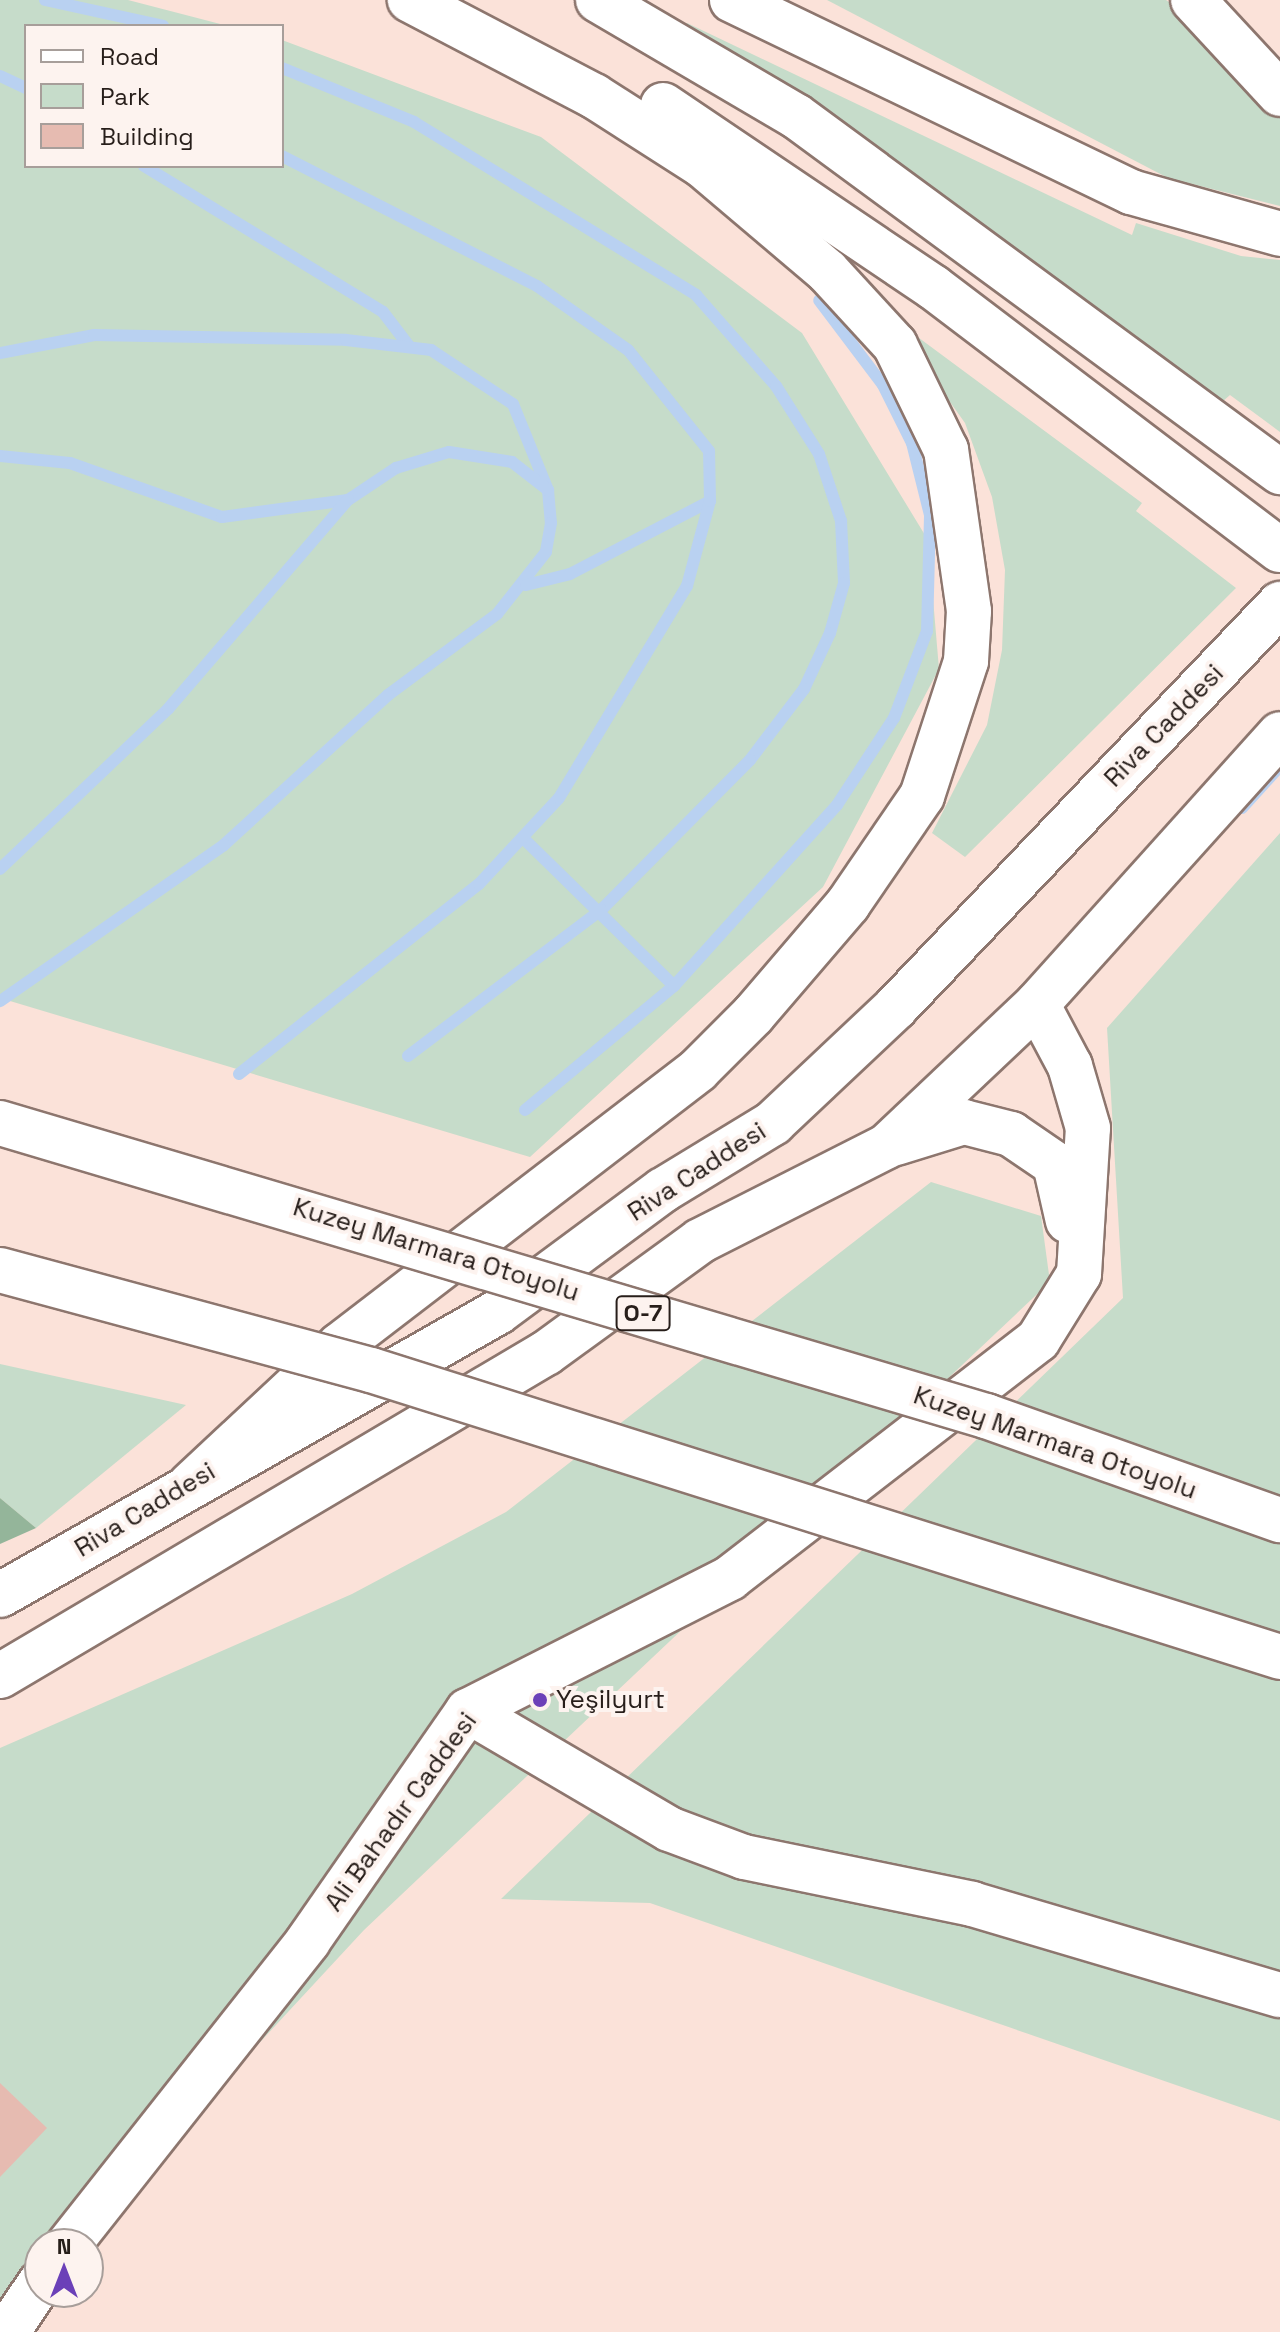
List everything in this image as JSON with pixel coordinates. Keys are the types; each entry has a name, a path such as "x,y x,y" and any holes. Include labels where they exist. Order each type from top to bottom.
{"main road":[{"path":"190,1485 340,1345 686,1079 753,1015 848,904 922,796 966,661 969,611 946,450 895,345 827,271 702,165 594,96 410,0"},
{"path":"455,0 583,58 777,175 1280,550"},
{"path":"598,0 796,116 1280,472"},
{"path":"732,0 1131,192 1280,234"},
{"path":"1193,0 1280,94"},
{"name":"Riva Caddesi","path":"0,1595 498,1312 663,1190 773,1123 896,1007 1280,604"},
{"path":"887,1146 1037,1004 1280,734"},
{"path":"1037,1004 1070,1066 1088,1128 1079,1274"},
{"path":"0,1676 546,1353 700,1241 887,1146 964,1122 1022,1141 1055,1164 1079,1274"},
{"name":"Kuzey Marmara Otoyolu","path":"0,1123 986,1416 1280,1520"},
{"path":"0,1270 371,1370 1280,1657"},
{"name":"Ali Bahadır Caddesi","path":"82,2228 308,1941 468,1711 730,1578 1038,1340 1079,1274"},
{"path":"468,1711 669,1829 744,1857 972,1904 1280,1995"},
{"path":"7,2332 24,2307"}],"green space":[{"path":"0,0 128,0 220,24 24,24 24,168 284,168 284,41 541,137 802,333 928,540 939,669 823,887 530,1157 0,998"},
{"path":"827,0 1166,0 1280,78 1280,206 1168,178"},
{"path":"687,23 1132,235 1136,223 1241,256 1280,260 1280,432 1230,395 1222,402 893,163 684,30"},
{"path":"888,315 1142,503 1136,511 1236,588 965,857 932,833 987,725 1002,650 1005,570 992,497 965,423"},
{"path":"1280,833 1280,2121 650,1903 501,1899 1123,1298 1107,1028"},
{"path":"931,1182 1041,1216 1050,1282 364,1930 88,2228 24,2228 24,2299 0,2328 0,1748 352,1594 506,1512"},
{"path":"0,1364 186,1405 36,1528 0,1498"},
{"path":"0,1498 36,1528 0,1544"}],"building":[{"path":"0,2083 47,2128 0,2177"}],"waterway":[{"path":"45,0 154,24"},
{"path":"284,69 414,122 696,295 776,386 819,454 841,521 844,583 830,633 804,689 750,760 601,910 408,1056"},
{"path":"0,76 24,87"},
{"path":"239,1074 479,884 559,798 687,586 710,501 709,451 628,350 537,286 284,157"},
{"path":"147,168 383,312 409,346"},
{"path":"525,1110 674,986 837,805 894,718 927,631 930,515 912,443 883,385 819,300"},
{"path":"0,353 94,335 346,340 431,350 513,404 548,490 551,523 546,552 497,614 388,695 224,845 0,1001"},
{"path":"0,456 70,463 222,517 348,500 396,468 449,452 512,462 548,490"},
{"path":"0,869 168,709 348,500"},
{"path":"526,585 570,574 710,501"},
{"path":"1242,808 1280,766"},
{"path":"523,838 674,986"}],"place":[{"name":"Yeşilyurt","path":"540,1700"}]}
